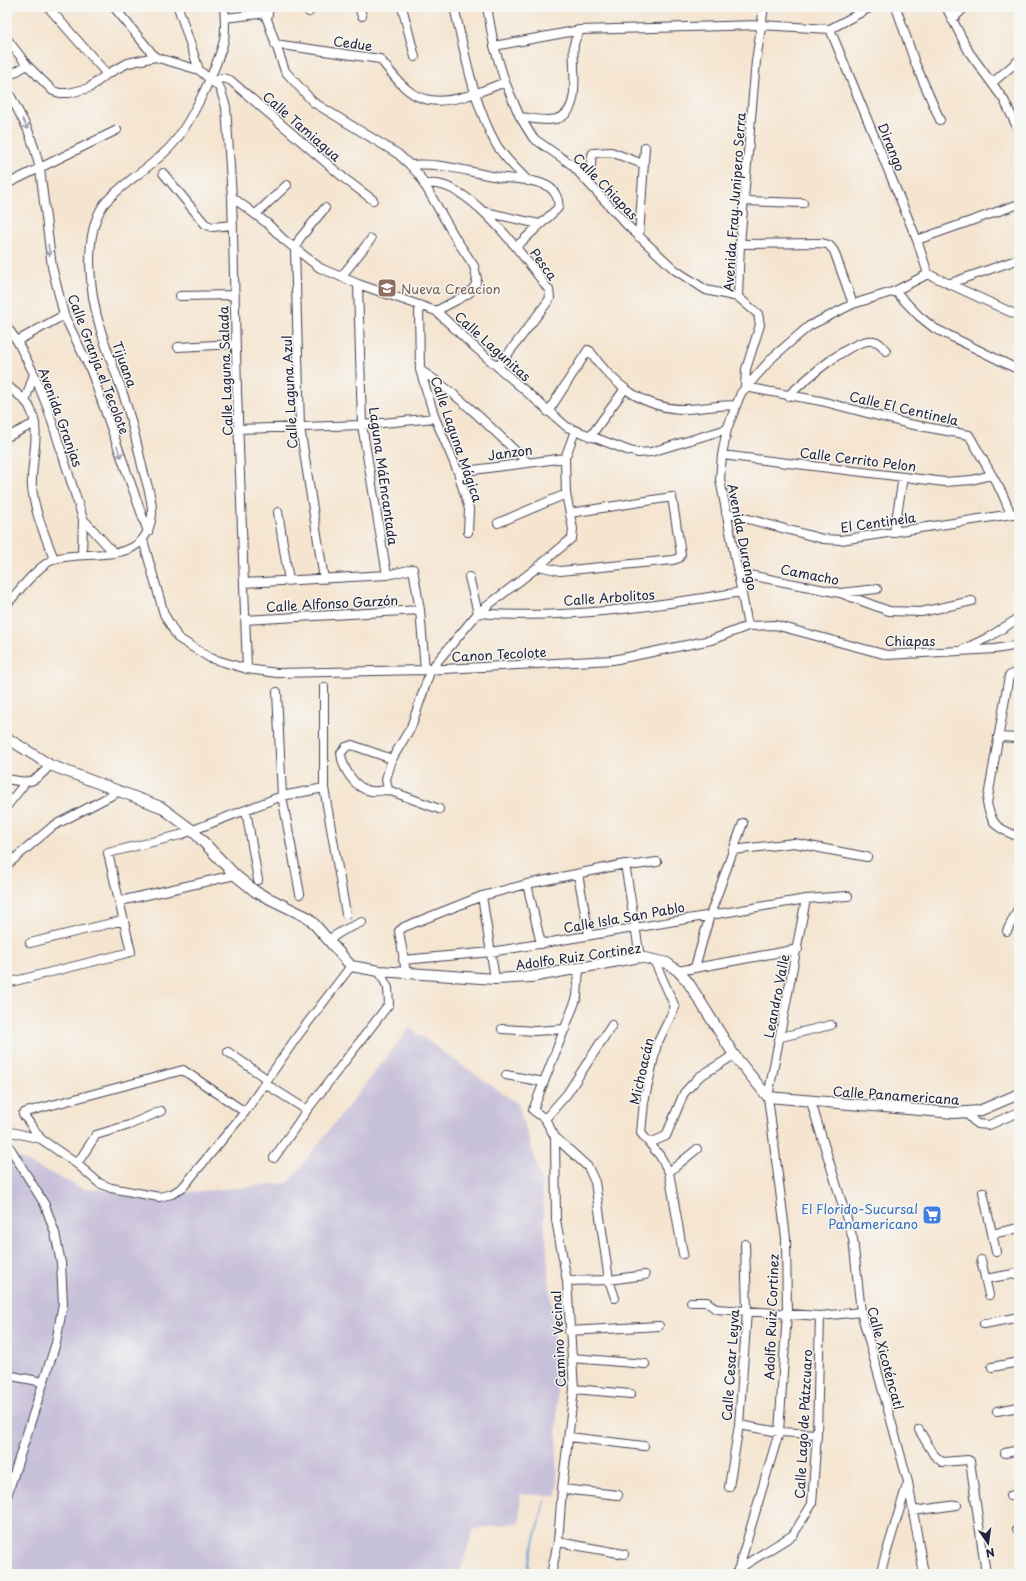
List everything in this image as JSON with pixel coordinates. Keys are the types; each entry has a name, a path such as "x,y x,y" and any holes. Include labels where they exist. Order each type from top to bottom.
{"main road":[{"path":"7,738 50,765 161,807 192,830 235,875 256,892 309,918 351,966"},
{"name":"Adolfo Ruiz Cortinez","path":"351,966 379,971 495,979 531,977 640,957 667,963 678,971 688,982 734,1055 768,1097"},
{"name":"Calle Panamericana","path":"768,1097 811,1102 954,1113 979,1112 1019,1094"}],"street":[{"path":"48,7 107,74"},
{"path":"114,7 155,57"},
{"path":"178,7 199,70"},
{"name":"Tijuana","path":"54,559 114,553 129,548 142,540 148,532 152,511 146,482 125,398 104,342 96,310 91,262 92,234 98,212 108,199 171,146 180,134 211,80 224,40 224,7"},
{"path":"359,7 362,16"},
{"path":"402,7 415,57"},
{"path":"454,7 476,94 496,143 511,164 528,181"},
{"name":"Calle Chiapas","path":"487,7 494,46 505,82 520,117 533,138 572,165 590,183 627,226 675,270 706,290 738,297"},
{"name":"Avenida Fray Junipero Serra","path":"744,387 746,369 760,325 758,314 738,297 740,244 760,25 764,7"},
{"path":"494,46 580,30 760,25 830,29 871,7"},
{"path":"896,7 914,63 940,120"},
{"path":"946,7 979,69 992,83 1004,100 1019,131"},
{"path":"952,20 965,7"},
{"path":"225,18 268,10 269,25 285,71 313,102 398,154 410,165 424,185 477,272 475,286 468,293 436,311"},
{"name":"Dirango","path":"830,29 917,240 928,274"},
{"path":"520,117 552,120 564,117 568,112 574,94 574,42 580,30"},
{"path":"7,39 27,65 53,91 60,93 69,93 89,88 107,74 128,63 155,57 199,70 211,80"},
{"name":"Cedue","path":"275,44 380,59 402,85 422,98 441,100 476,94 505,82"},
{"path":"992,83 1019,60"},
{"path":"7,77 27,65"},
{"name":"Calle Tamiagua","path":"211,80 222,78 230,80 345,179 373,200"},
{"name":"Calle Laguna Salada","path":"211,80 224,95 232,197 238,429 247,669"},
{"name":"Calle Granja el Tecolote","path":"7,89 28,130 36,150 40,169 52,267 64,315 91,371 148,532"},
{"path":"7,184 117,130"},
{"path":"639,237 645,147"},
{"path":"590,183 593,153 612,152 643,164"},
{"path":"410,165 438,165 497,177 537,182 548,187 553,191 559,203 558,208 554,213 539,224 516,247"},
{"path":"163,174 205,224 212,227 233,225"},
{"path":"424,185 431,182 451,187 485,212 539,224"},
{"path":"256,214 287,185"},
{"name":"Calle Lagunitas","path":"232,197 256,214 295,249 320,268 358,284 436,311 548,412 567,427 590,437 627,450 638,452 651,452 727,429"},
{"path":"744,201 803,203"},
{"path":"917,240 1019,204"},
{"path":"295,249 300,238 325,208"},
{"name":"Pesca","path":"485,212 516,247 549,290 550,298 498,366"},
{"path":"341,277 371,239"},
{"path":"740,244 822,243 829,245 834,252 853,304"},
{"name":"Calle Laguna Azul","path":"295,249 300,427 324,579"},
{"path":"948,284 1019,259"},
{"path":"928,274 1019,316"},
{"name":"Avenida Durango","path":"748,626 720,479 722,455 727,429 744,387 773,356 809,326 853,304 895,291 928,274"},
{"name":"Laguna MáEncantada","path":"358,284 362,425 386,575"},
{"path":"895,291 919,316 945,335 1019,370"},
{"path":"180,296 235,295"},
{"name":"Calle Laguna Mágica","path":"420,305 420,370 435,418 458,472 469,510 468,532"},
{"path":"17,341 64,315"},
{"name":"Avenida Granjas","path":"7,327 17,341 34,374 48,409 83,519 82,555"},
{"path":"788,396 831,360 853,346 874,341 879,343 886,351"},
{"path":"178,347 236,344"},
{"path":"548,412 587,351 590,351 603,370 624,390 660,406 686,409 716,405 736,405"},
{"path":"420,370 438,381 458,398 527,462"},
{"path":"25,401 34,374"},
{"path":"7,385 30,407 36,423 32,486 36,514 54,559 43,567 7,604"},
{"name":"Calle El Centinela","path":"744,387 821,401 909,424 969,435 991,475 1015,513"},
{"path":"590,437 624,390"},
{"path":"238,429 362,425 435,418"},
{"path":"7,437 36,423"},
{"path":"388,790 386,779 392,760 410,727 428,669 478,613 539,566 572,538 573,529 566,494 565,458 576,431"},
{"name":"Calle Cerrito Pelon","path":"722,455 957,482 991,475"},
{"name":"Janzon","path":"458,472 565,458"},
{"path":"894,533 903,477"},
{"path":"498,523 566,494"},
{"path":"539,566 560,571 679,558 681,554 672,497 570,513"},
{"path":"278,512 289,581"},
{"name":"El Centinela","path":"726,513 832,540 894,533 1015,513"},
{"name":"Avenida Granjas","path":"83,519 114,553"},
{"path":"142,540 164,614 178,638 210,658 247,669"},
{"path":"244,583 386,575 412,569 414,570 428,669"},
{"name":"Camacho","path":"738,573 840,593 877,589"},
{"path":"469,577 478,613"},
{"name":"Calle Arbolitos","path":"478,613 512,616 644,608 741,592"},
{"path":"840,593 889,611 921,612 972,601"},
{"name":"Calle Alfonso Garzón","path":"245,620 420,610"},
{"name":"Chiapas","path":"748,626 775,625 887,655 957,652 989,637 1019,618"},
{"name":"Canon Tecolote","path":"247,669 277,673 428,669 613,660 711,640 748,626"},
{"path":"957,652 1019,646"},
{"path":"1019,670 1009,676 987,803 990,817 997,828 1019,837"},
{"path":"324,687 324,788 346,914"},
{"path":"277,692 282,796 300,894"},
{"path":"998,737 1019,738"},
{"path":"392,760 352,745 346,747 341,753 344,766 358,785 371,791 388,790 439,809"},
{"path":"7,779 25,783 38,779 50,765"},
{"path":"7,806 25,783"},
{"path":"7,983 131,952 108,853 180,835 282,796 324,788"},
{"path":"7,865 53,826 118,792"},
{"path":"246,810 258,880"},
{"path":"695,967 710,915 743,823"},
{"path":"734,850 794,843 866,857"},
{"path":"406,972 399,931 404,927 482,896 527,884 625,864 636,865 657,862"},
{"path":"625,864 640,957"},
{"path":"578,874 589,935"},
{"path":"120,901 235,875"},
{"path":"527,884 540,944"},
{"path":"482,896 495,979"},
{"name":"Calle Isla San Pablo","path":"403,960 490,952 636,926 806,899 848,896"},
{"name":"Leandro Valle","path":"768,1097 798,949 806,899"},
{"path":"1007,931 1019,907"},
{"path":"30,943 124,920"},
{"path":"328,940 344,930 362,922"},
{"path":"678,971 798,949"},
{"name":"Michoacán","path":"650,1143 641,1133 644,1102 657,1044 675,1007 654,960"},
{"path":"245,1112 183,1070 23,1114 41,1139 77,1164 99,1183 111,1188 160,1196 172,1194 183,1187 245,1112 266,1081 351,966"},
{"path":"506,1075 544,1082 577,997 579,969"},
{"path":"274,1158 307,1110 389,1004 388,988 379,971"},
{"path":"545,1119 567,1094 612,1025"},
{"path":"781,1037 830,1025"},
{"path":"502,1029 535,1031 565,1029"},
{"path":"228,1052 307,1110"},
{"path":"683,1254 669,1172 650,1143 666,1136 684,1093 699,1077 734,1055"},
{"name":"Camino Vecinal","path":"544,1082 533,1110 545,1119 555,1137 556,1220 567,1281 569,1331 574,1389 562,1489 558,1542 551,1574"},
{"name":"Adolfo Ruiz Cortinez","path":"737,1572 779,1432 787,1313 786,1238 768,1097"},
{"name":"Calle Xicoténcatl","path":"811,1102 853,1240 861,1312 908,1482 924,1574"},
{"path":"77,1164 96,1136 129,1125 161,1111"},
{"path":"966,1112 977,1124 989,1125 1019,1112"},
{"path":"7,1131 41,1139"},
{"path":"555,1137 588,1167 595,1182 609,1280 616,1298"},
{"path":"7,1143 45,1205 55,1233 61,1264 63,1303 56,1343 7,1496"},
{"path":"669,1172 697,1149"},
{"path":"982,1192 996,1252"},
{"path":"992,1234 1019,1228"},
{"name":"Calle Cesar Leyva","path":"729,1487 739,1425 747,1312 745,1244"},
{"path":"981,1260 989,1295"},
{"path":"985,1279 1019,1273"},
{"path":"567,1281 609,1280 645,1275"},
{"path":"691,1302 707,1302 716,1309 747,1312 820,1316 861,1312"},
{"name":"Calle Lago de Pátzcuaro","path":"737,1572 793,1535 812,1504 817,1434 820,1316"},
{"path":"984,1324 1019,1317"},
{"path":"569,1331 659,1326"},
{"path":"572,1358 645,1364"},
{"path":"992,1367 1019,1362"},
{"path":"7,1375 43,1382"},
{"path":"574,1389 631,1394"},
{"path":"997,1411 1019,1407"},
{"path":"739,1425 779,1432 817,1434"},
{"path":"919,1430 934,1455 942,1462 970,1461 986,1574"},
{"path":"569,1437 644,1446"},
{"path":"1005,1453 1019,1450"},
{"path":"880,1574 908,1482"},
{"path":"562,1489 618,1495"},
{"path":"1010,1496 1019,1494"},
{"path":"913,1511 957,1505"},
{"path":"558,1542 624,1554"}],"shaded area":[{"path":"409,1028 518,1104 541,1179 557,1373 557,1496 520,1494 520,1522 474,1529 459,1574 7,1574 7,1148 11,1154 83,1189 168,1194 288,1183"}],"waterway":[{"path":"528,1574 529,1562 545,1501"}],"place":[{"name":"Nueva Creacion","path":"387,288"},
{"name":"El Florido-Sucursal Panamericano","path":"932,1215"}]}
